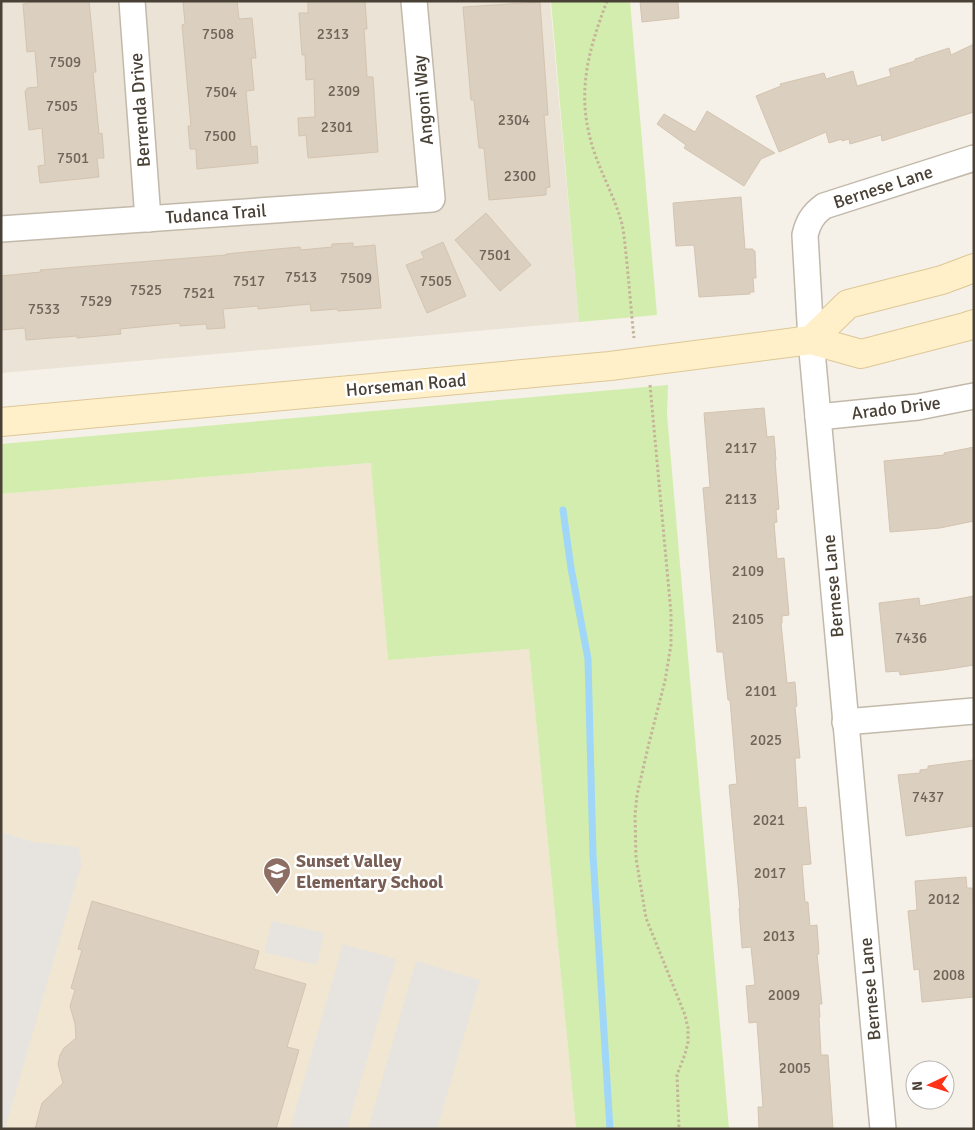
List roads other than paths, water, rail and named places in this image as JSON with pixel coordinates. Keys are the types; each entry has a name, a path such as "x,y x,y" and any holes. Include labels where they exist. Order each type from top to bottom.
{"street":[{"name":"Berrenda Drive","path":"132,1 148,219"},
{"name":"Angoni Way","path":"414,1 432,199"},
{"name":"Bernese Lane","path":"883,1129 811,340 805,234 808,223 814,213 824,206 974,158"},
{"name":"Tudanca Trail","path":"1,229 432,199"},
{"path":"811,340 848,304 942,280 974,268"},
{"name":"Horseman Road","path":"1,422 600,367 811,340 862,354 974,324"},
{"name":"Arado Drive","path":"818,417 918,407 974,396"},
{"path":"845,722 974,711"}],"waterway":[{"path":"563,510 571,568 588,659 593,855 610,1129"}],"place":[{"name":"Sunset Valley Elementary School","path":"277,895"}]}
